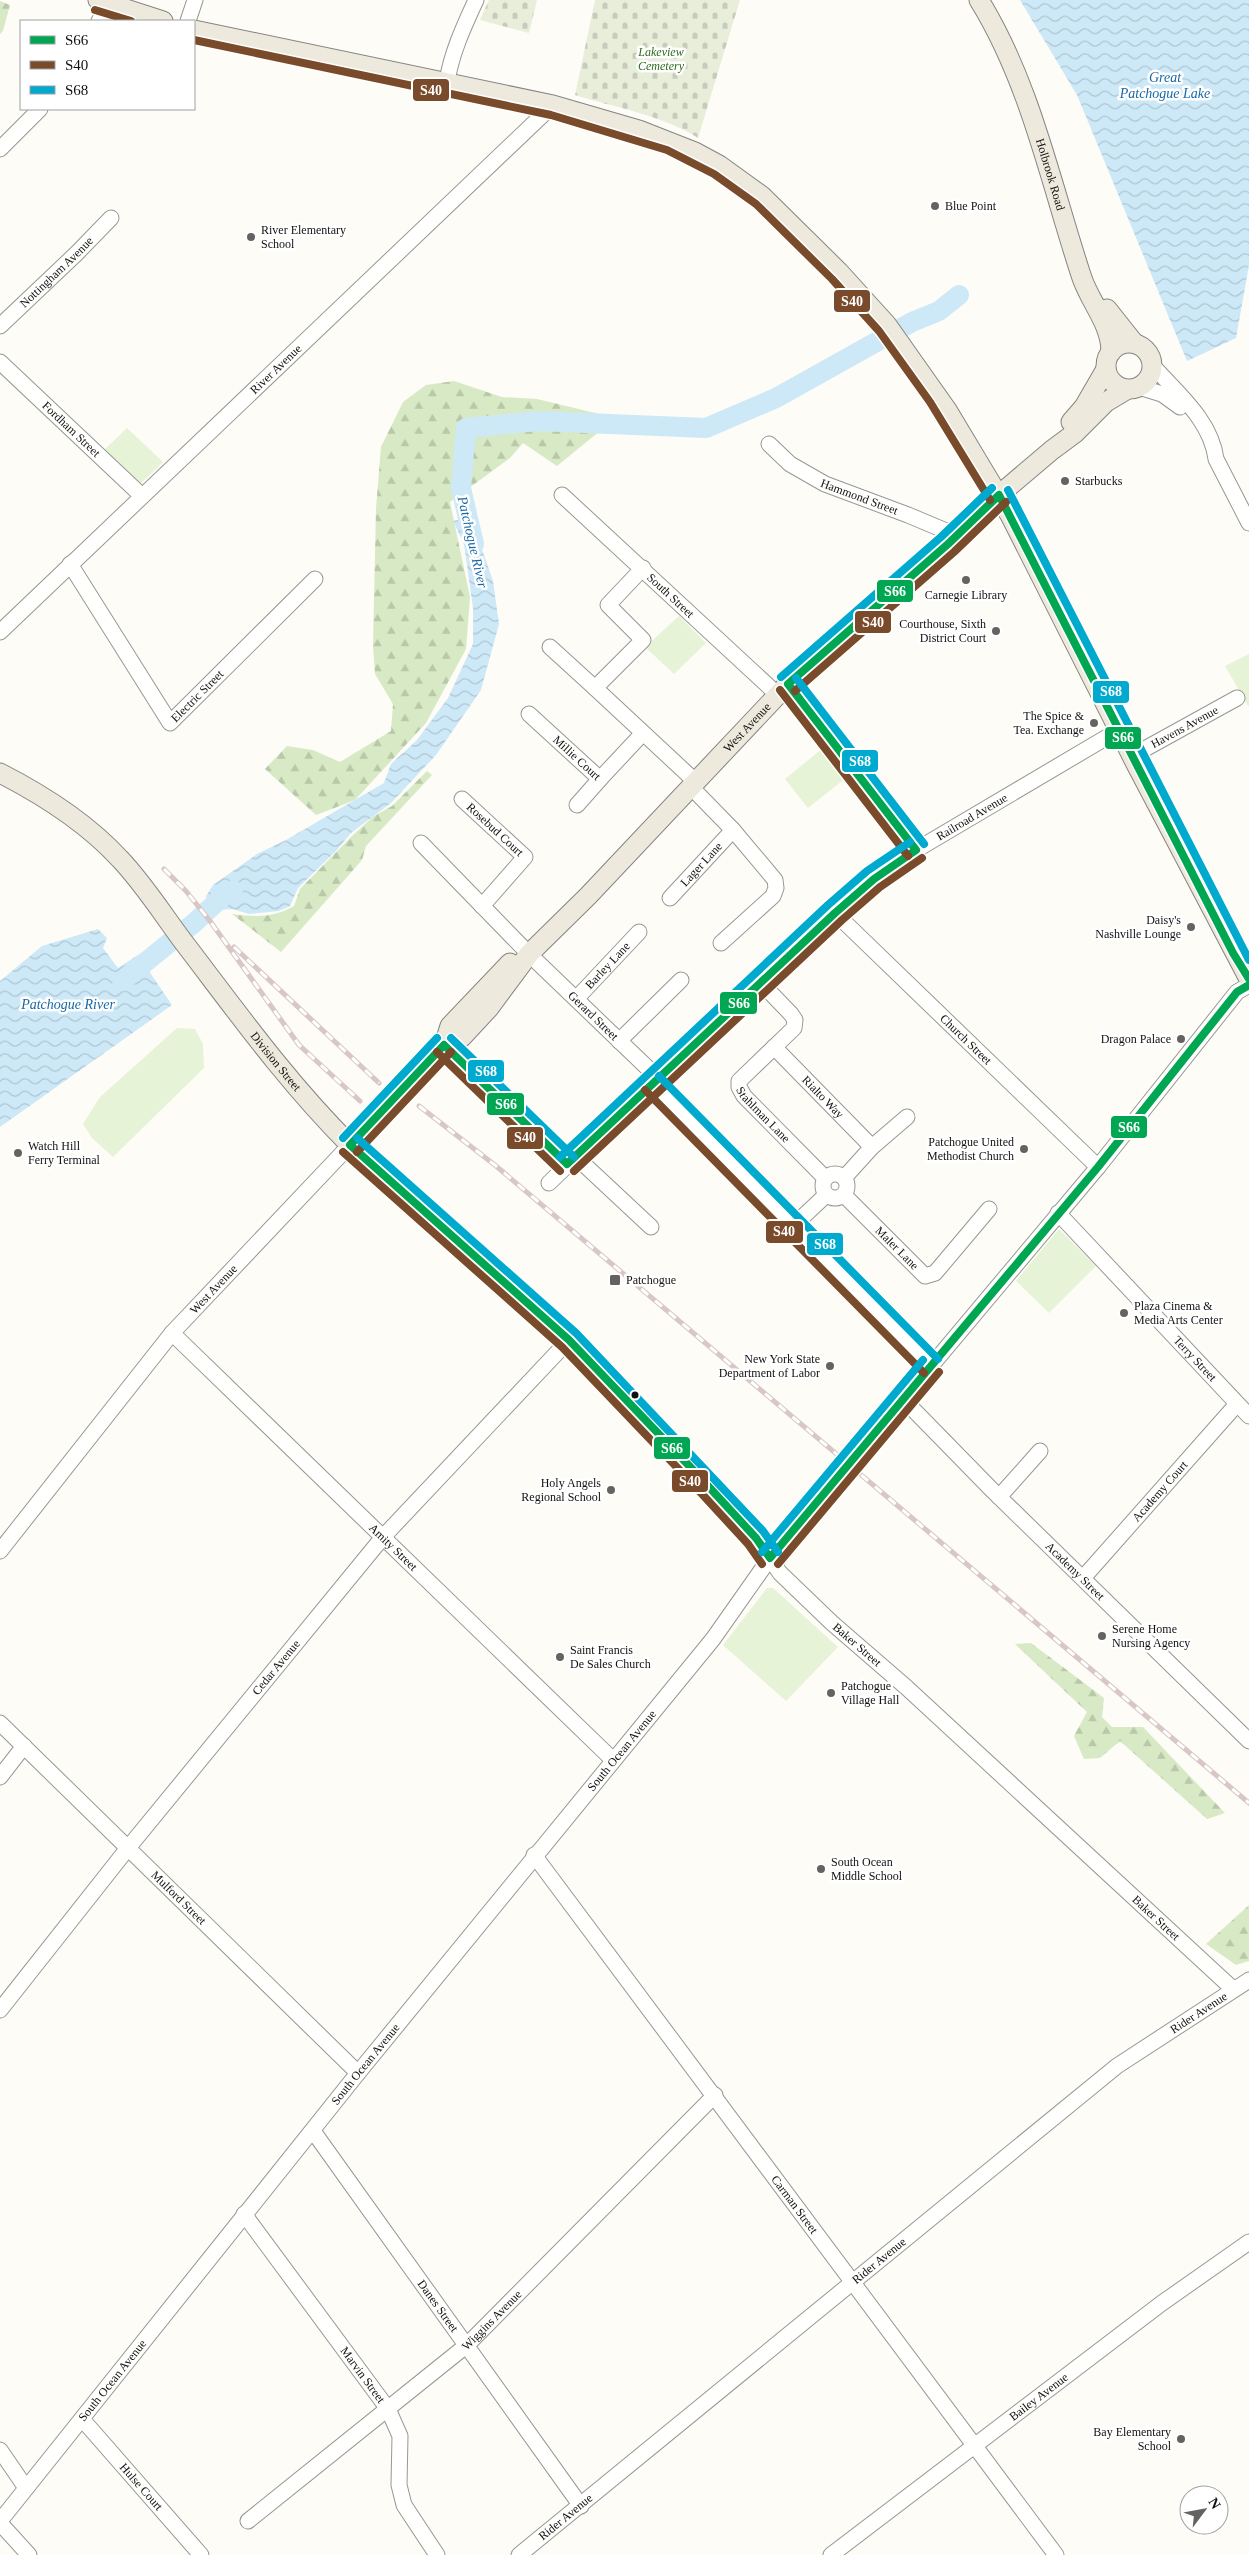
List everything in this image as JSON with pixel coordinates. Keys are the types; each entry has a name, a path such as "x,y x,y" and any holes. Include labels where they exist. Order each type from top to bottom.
{"main road":[{"name":"Holbrook Road","path":"978,0 1000,40 1026,100 1083,280 1108,329 1108,361"},
{"name":"Holbrook Road","path":"992,0 1012,37 1039,103 1068,205 1096,287 1117,324 1134,343 1149,354 1153,366"},
{"path":"104,2 160,20"},
{"path":"195,30 553,105 671,141 719,165 762,196 839,272 887,326 901,342 938,396 999,495 1132,756 1249,979"},
{"path":"1052,450 1066,426 1084,407 1108,361 1119,345 1134,343"},
{"path":"1108,361 1111,380 1133,388"},
{"path":"999,495 1075,433 1106,402 1149,379 1153,366"},
{"name":"West Avenue","path":"350,1145 444,1045 462,1037 489,1008 529,954 783,690 815,658 958,536 999,495"},
{"name":"Division Street","path":"2,776 28,787 71,816 120,858 284,1074 307,1101 350,1145"}],"street":[{"path":"188,20 195,0"},
{"path":"447,82 449,69 476,0"},
{"path":"99,20 104,2"},
{"name":"River Avenue","path":"0,632 553,105"},
{"path":"0,149 39,110"},
{"name":"Nottingham Avenue","path":"0,326 77,253 110,218"},
{"name":"Fordham Street","path":"0,362 142,496"},
{"path":"1153,366 1193,410 1214,448 1216,459"},
{"path":"1133,388 1162,394 1177,404 1186,414 1207,452 1216,459 1245,505 1249,523"},
{"name":"Hammond Street","path":"769,444 790,464 825,484 958,536"},
{"name":"South Street","path":"562,495 783,690 916,850"},
{"name":"Electric Street","path":"70,564 170,723 315,579"},
{"path":"594,688 643,640 608,605 643,568"},
{"path":"550,647 643,733 693,785"},
{"name":"Havens Avenue","path":"1132,756 1237,698"},
{"name":"Millie Court","path":"530,714 600,779 643,733"},
{"name":"Railroad Avenue","path":"549,1183 760,982 874,879 916,850 1119,730"},
{"path":"577,805 600,779"},
{"name":"Lager Lane","path":"693,785 775,880 776,888 773,896 721,943"},
{"name":"Rosebud Court","path":"462,799 524,857 482,906"},
{"name":"Lager Lane","path":"670,898 733,830"},
{"path":"421,843 529,954"},
{"name":"Church Street","path":"835,913 1098,1167"},
{"name":"Barley Lane","path":"576,999 639,932"},
{"name":"Gerard Street","path":"529,954 619,1040 655,1081 793,1226 931,1366"},
{"path":"619,1040 681,980"},
{"name":"Stahlman Lane","path":"760,982 794,1020 794,1028 739,1081 739,1087 744,1096 826,1178"},
{"name":"South Ocean Avenue","path":"0,2522 244,2214 313,2131 358,2072 713,1639 770,1558 1098,1167 1237,992 1249,985"},
{"path":"444,1045 571,1160 651,1227"},
{"name":"Rialto Way","path":"774,1047 872,1147"},
{"path":"844,1178 872,1147 908,1117"},
{"name":"West Avenue","path":"0,1551 172,1333 350,1145"},
{"name":"Division Street","path":"350,1145 569,1340"},
{"path":"835,1174 844,1178 847,1186 844,1195 835,1199 826,1195 822,1186 826,1178 835,1174"},
{"path":"793,1226 826,1195"},
{"name":"Maler Lane","path":"844,1195 925,1276 935,1273 989,1209"},
{"name":"Terry Street","path":"1058,1213 1249,1416"},
{"name":"Amity Street","path":"172,1333 613,1760"},
{"name":"Cedar Avenue","path":"0,2010 128,1848 383,1537 569,1340"},
{"name":"Baker Street","path":"569,1340 756,1538 780,1573 832,1623 906,1687 1232,1989"},
{"name":"Academy Street","path":"904,1400 999,1497 1249,1741"},
{"name":"Academy Court","path":"1083,1578 1237,1404"},
{"path":"999,1497 1040,1452"},
{"name":"Mulford Street","path":"0,1723 358,2072"},
{"path":"0,1777 24,1746"},
{"name":"Carman Street","path":"534,1855 715,2095 1056,2555"},
{"name":"Rider Avenue","path":"519,2555 1117,2066 1232,1989 1249,1980"},
{"name":"Wiggins Avenue","path":"248,2521 467,2346 715,2095"},
{"name":"Danes Street","path":"313,2131 581,2506"},
{"name":"Marvin Street","path":"244,2214 388,2410 400,2436 399,2485 404,2506 437,2555"},
{"name":"Bailey Avenue","path":"831,2555 1162,2303 1249,2242"},
{"name":"Hulse Court","path":"82,2418 201,2555"},
{"path":"0,2450 26,2488"},
{"path":"0,2522 29,2555"}],"green space":[{"path":"489,0 537,0 529,33 480,20"},
{"name":"Lakeview Cemetery","path":"595,0 740,0 698,138 685,130 655,118 575,95"},
{"path":"0,1 10,5 3,31 0,34"},
{"path":"454,381 502,397 537,399 616,418 557,466 523,443 510,458 450,502 470,597 466,649 426,723 355,800 316,815 265,769 287,746 313,750 340,762 391,731 393,704 375,674 373,646 376,508 381,447 403,402 426,385"},
{"path":"127,428 163,462 138,486 102,452"},
{"path":"679,616 706,643 674,674 645,647"},
{"path":"1249,654 1249,705 1248,706 1225,666"},
{"path":"823,748 847,777 808,808 785,779"},
{"path":"427,771 432,775 366,846 362,860 281,952 232,914 264,916 279,913 294,906 300,889 352,836 374,816 392,806"},
{"path":"177,1028 195,1029 203,1044 204,1068 113,1157 92,1138 83,1124 100,1097"},
{"path":"1059,1229 1096,1266 1049,1313 1016,1281"},
{"path":"767,1588 773,1588 838,1647 786,1701 723,1645"},
{"path":"1031,1643 1104,1698 1102,1717 1112,1727 1143,1727 1225,1813 1207,1819 1120,1741 1100,1758 1084,1759 1074,1736 1087,1712 1015,1644"},
{"path":"1249,1905 1249,1961 1236,1965 1206,1944"}],"water":[{"name":"Great Patchogue Lake","path":"1020,0 1249,0 1249,265 1236,338 1187,361 1077,95"},
{"path":"468,518 476,532 493,581 499,624 481,690 436,755 391,803 351,833 336,851 298,888 290,906 279,911 249,914 232,909 217,910 207,901 206,896 213,885 257,854 286,840 384,783 391,764 417,740 448,698 473,644 473,608 464,544 453,521"},
{"name":"Patchogue River","path":"98,929 107,938 103,948 118,968 138,955 172,1005 0,1127 0,981 42,946"}],"waterway":[{"name":"Patchogue River","path":"474,544 461,488 466,428 538,421 706,428 776,398 912,322 939,311 959,295"},
{"name":"Patchogue River","path":"122,981 233,890"}],"railway":[{"path":"164,869 186,891 210,921 299,1045 360,1101"},
{"path":"234,947 379,1083"},
{"path":"419,1106 496,1166 1249,1803"}],"transit line":[{"name":"S40","path":"95,10 128,20"},
{"name":"S40","path":"195,40 551,115 667,150 714,174 756,204 832,279 879,331 930,402 990,500"},
{"name":"S68","path":"781,677 941,537 992,488"},
{"name":"S68","path":"1008,490 1249,960"},
{"name":"S66","path":"999,495 1233,953 1249,979"},
{"name":"S66","path":"788,684 948,544 999,495"},
{"name":"S40","path":"795,691 954,552 1006,502"},
{"name":"S68","path":"796,678 924,844"},
{"name":"S66","path":"788,684 916,850"},
{"name":"S40","path":"780,690 908,856"},
{"name":"S68","path":"560,1157 828,905 867,871 910,842"},
{"name":"S66","path":"567,1164 835,913 874,879 916,850"},
{"name":"S40","path":"574,1171 842,920 880,887 922,858"},
{"name":"S66","path":"770,1558 1098,1167 1237,992 1249,985"},
{"name":"S68","path":"343,1138 437,1038"},
{"name":"S68","path":"451,1038 574,1157"},
{"name":"S66","path":"444,1045 567,1164"},
{"name":"S66","path":"350,1145 444,1045"},
{"name":"S40","path":"437,1052 560,1171"},
{"name":"S40","path":"357,1152 451,1052"},
{"name":"S68","path":"659,1076 938,1359"},
{"name":"S40","path":"645,1090 924,1373"},
{"name":"S68","path":"357,1138 576,1333 763,1531 778,1552"},
{"name":"S66","path":"350,1145 569,1340 697,1474 756,1538 770,1558"},
{"name":"S40","path":"343,1152 562,1347 690,1481 748,1544 762,1564"},
{"name":"S68","path":"762,1552 923,1360"},
{"name":"S40","path":"778,1564 939,1372"}],"place":[{"name":"Blue Point","path":"935,206"},
{"name":"River Elementary School","path":"251,237"},
{"name":"Starbucks","path":"1065,481"},
{"name":"Carnegie Library","path":"966,580"},
{"name":"Courthouse, Sixth District Court","path":"996,631"},
{"name":"The Spice & Tea. Exchange","path":"1094,723"},
{"name":"Daisy's Nashville Lounge","path":"1191,927"},
{"name":"Dragon Palace","path":"1181,1039"},
{"name":"Patchogue United Methodist Church","path":"1024,1149"},
{"name":"Watch Hill Ferry Terminal","path":"18,1153"},
{"name":"Patchogue","path":"615,1280"},
{"name":"Plaza Cinema & Media Arts Center","path":"1124,1313"},
{"name":"New York State Department of Labor","path":"830,1366"},
{"name":"Holy Angels Regional School","path":"611,1490"},
{"name":"Serene Home Nursing Agency","path":"1102,1636"},
{"name":"Saint Francis De Sales Church","path":"560,1657"},
{"name":"Patchogue Village Hall","path":"831,1693"},
{"name":"South Ocean Middle School","path":"821,1869"},
{"name":"Bay Elementary School","path":"1181,2439"}]}
